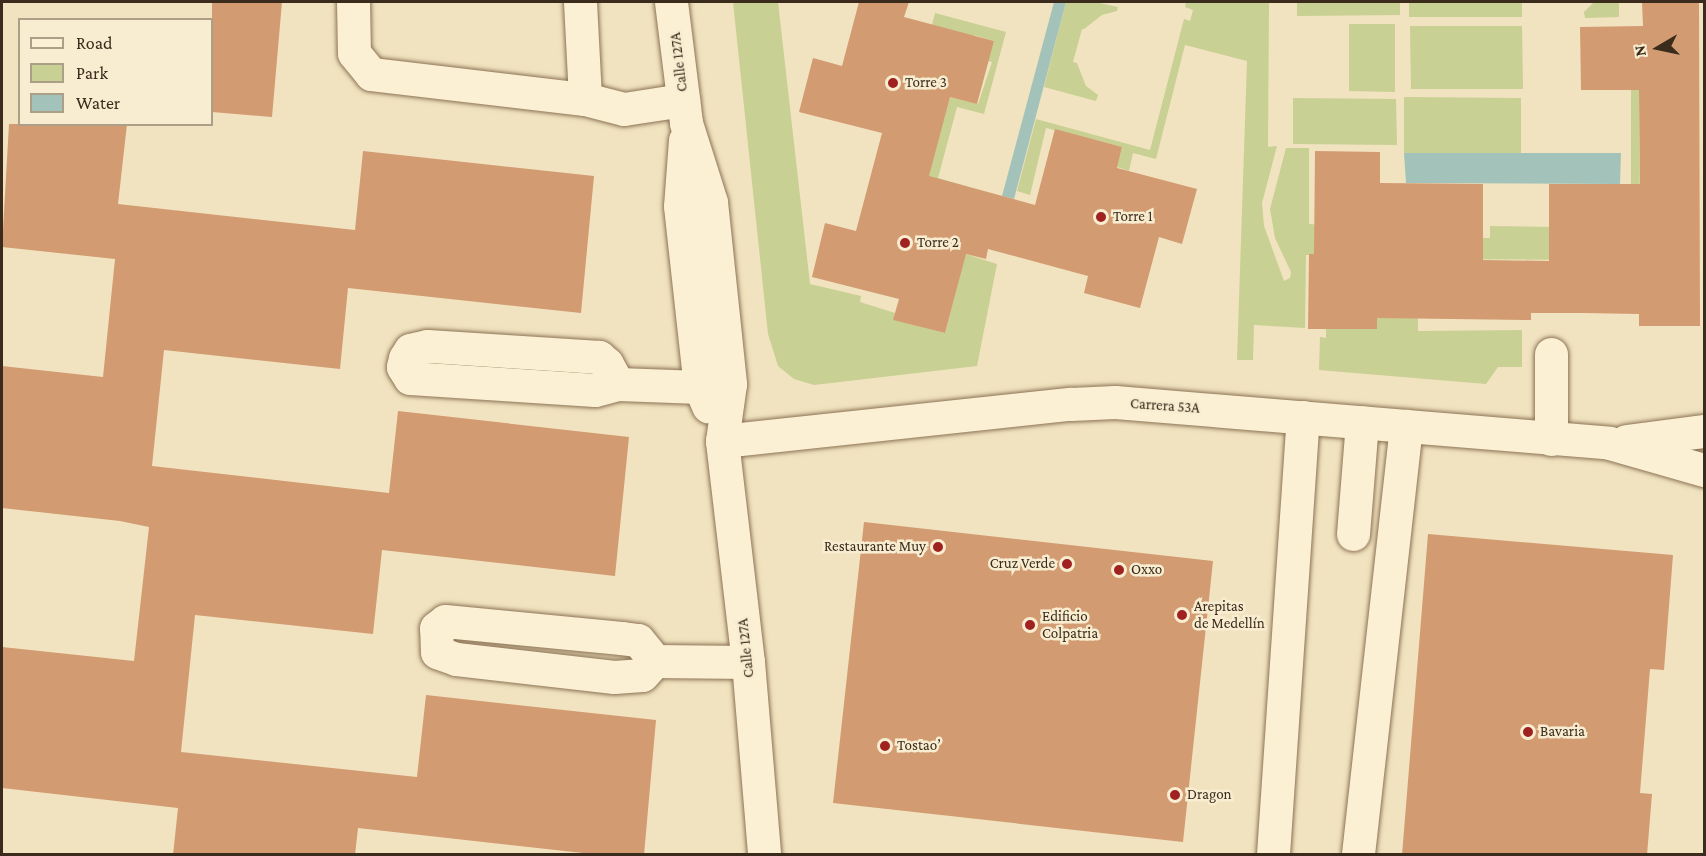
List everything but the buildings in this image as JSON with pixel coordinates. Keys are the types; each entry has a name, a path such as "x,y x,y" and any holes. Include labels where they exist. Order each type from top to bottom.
{"street":[{"path":"354,2 354,53 371,74 585,99 624,109 685,112"},
{"path":"580,2 585,99"},
{"name":"Calle 127A","path":"671,2 685,112 711,202 730,384 722,441 748,662 765,855"},
{"name":"Calle 127A","path":"685,112 680,206 700,387 722,441"},
{"path":"618,384 607,364 599,357 428,346 410,350 405,358 404,368 410,378 595,390 618,384 700,387"},
{"path":"1551,354 1551,439"},
{"name":"Carrera 53A","path":"722,441 1093,402 1169,405 1609,443 1704,431"},
{"path":"1273,855 1303,417"},
{"path":"1353,534 1362,423"},
{"path":"1358,855 1406,426"},
{"name":"Carrera 53A","path":"1609,443 1704,470"},
{"path":"655,661 638,640 445,621 436,628 437,652 456,659 614,677 642,675 655,661 748,662"}],"green space":[{"path":"733,2 778,2 810,284 861,296 860,302 895,313 894,320 945,333 960,276 959,252 997,264 977,366 814,385 794,379 778,366 768,334"},
{"path":"1066,2 1095,2 1118,7 1117,11 1102,15 1082,29 1073,62 1077,63 1086,86 1098,95 1096,101 1044,87"},
{"path":"1186,2 1269,2 1268,147 1277,146 1262,203 1264,226 1284,281 1290,278 1291,272 1275,238 1270,209 1286,148 1309,148 1309,224 1324,225 1324,255 1306,255 1305,328 1254,325 1253,360 1237,360 1247,61 1185,45 1156,159 1133,153 1129,171 1117,167 1122,147 1046,128 1030,195 1017,191 1036,119 1150,150 1184,19 1190,21 1193,10 1185,7"},
{"path":"1297,2 1400,2 1400,15 1297,16"},
{"path":"1409,2 1522,2 1522,17 1409,17"},
{"path":"1594,2 1619,2 1619,17 1585,18 1584,12"},
{"path":"935,13 1006,32 984,114 957,107 938,178 969,187 967,193 923,181 950,97 978,104 992,62 988,61 994,41 974,35 970,46 932,25"},
{"path":"1349,24 1395,24 1395,92 1349,91"},
{"path":"1410,26 1522,26 1523,89 1411,89"},
{"path":"1631,86 1639,86 1640,212 1631,212"},
{"path":"1404,97 1521,98 1521,154 1404,153"},
{"path":"1293,98 1396,99 1397,145 1293,144"},
{"path":"1490,226 1554,227 1581,260 1440,259 1440,238 1490,238"},
{"path":"1377,286 1418,287 1418,331 1522,330 1522,367 1498,367 1486,384 1319,370 1320,337 1326,338 1326,329"}],"water":[{"path":"1054,2 1066,2 1014,199 1002,196"},
{"path":"1404,153 1621,153 1620,184 1406,183"}],"place":[{"name":"Torre 3","path":"893,83"},
{"name":"Torre 1","path":"1101,217"},
{"name":"Torre 2","path":"905,243"},
{"name":"Restaurante Muy","path":"938,547"},
{"name":"Cruz Verde","path":"1067,564"},
{"name":"Oxxo","path":"1119,570"},
{"name":"Arepitas de Medellín","path":"1182,615"},
{"name":"Edificio Colpatria","path":"1030,625"},
{"name":"Bavaria","path":"1528,732"},
{"name":"Tostao’","path":"885,746"},
{"name":"Dragon","path":"1175,795"}]}
